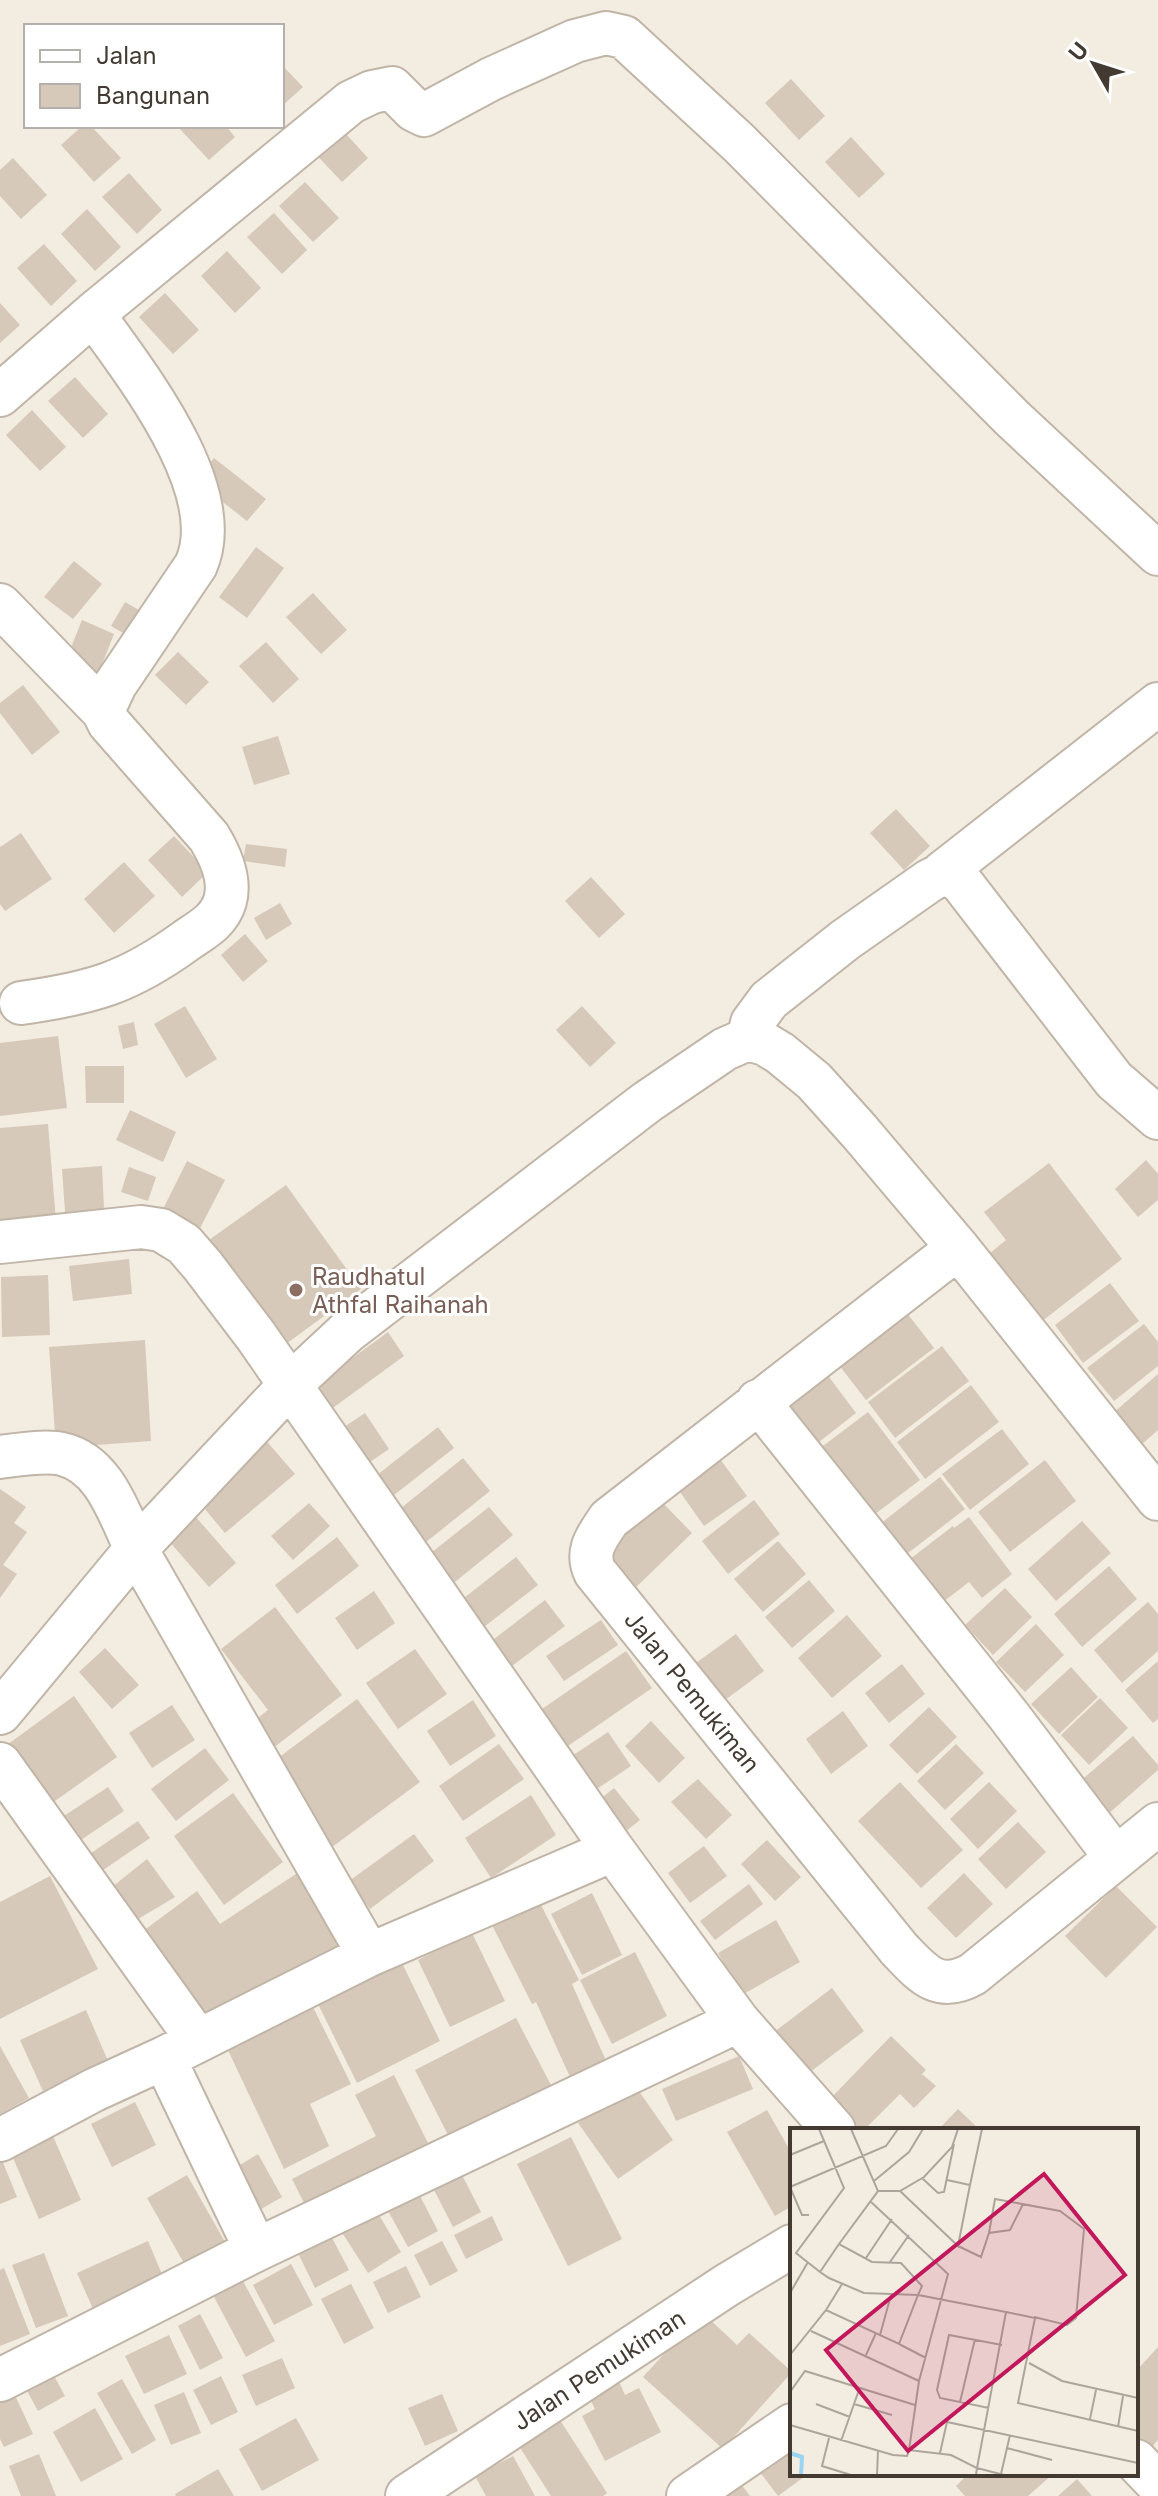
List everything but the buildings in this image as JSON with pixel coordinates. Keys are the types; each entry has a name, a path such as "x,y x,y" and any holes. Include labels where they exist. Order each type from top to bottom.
{"street":[{"path":"0,395 93,314 351,102 372,92 392,88 414,110 424,115 491,79 575,41 606,33 624,37 739,143 1012,418 1158,554"},
{"path":"93,314 150,394 193,475 200,501 203,549 196,565 115,685 103,711"},
{"path":"0,605 103,711 109,723 209,837 219,854 225,875 226,898 218,918 154,964 105,987 73,996 7,996"},
{"path":"748,1039 752,1023 769,1000 845,940 942,873 1158,704"},
{"path":"942,873 951,874 961,882 1114,1080 1158,1118"},
{"path":"0,1713 136,1549 289,1386 348,1331 634,1111 725,1049 748,1039 773,1048 814,1081 958,1248 1158,1499"},
{"path":"0,1242 141,1227 161,1230 184,1244 289,1386 613,1850 738,2021 832,2128"},
{"name":"Jalan Pemukiman","path":"958,1248 609,1519 592,1545 590,1560 595,1572 899,1949 920,1971 936,1980 956,1983 973,1974 1158,1824"},
{"path":"758,1401 1009,1716 1116,1858"},
{"path":"0,1457 62,1453 83,1465 107,1488 136,1549 369,1955"},
{"path":"0,1764 181,2049 256,2250"},
{"path":"0,2140 94,2090 369,1955 613,1850"},
{"path":"0,2380 256,2250 738,2021"},
{"name":"Jalan Pemukiman","path":"407,2496 458,2483 537,2409 790,2247"},
{"path":"688,2496 790,2426"},
{"path":"1138,2463 1158,2483"}],"place":[{"name":"Raudhatul Athfal Raihanah","path":"296,1290"}]}
